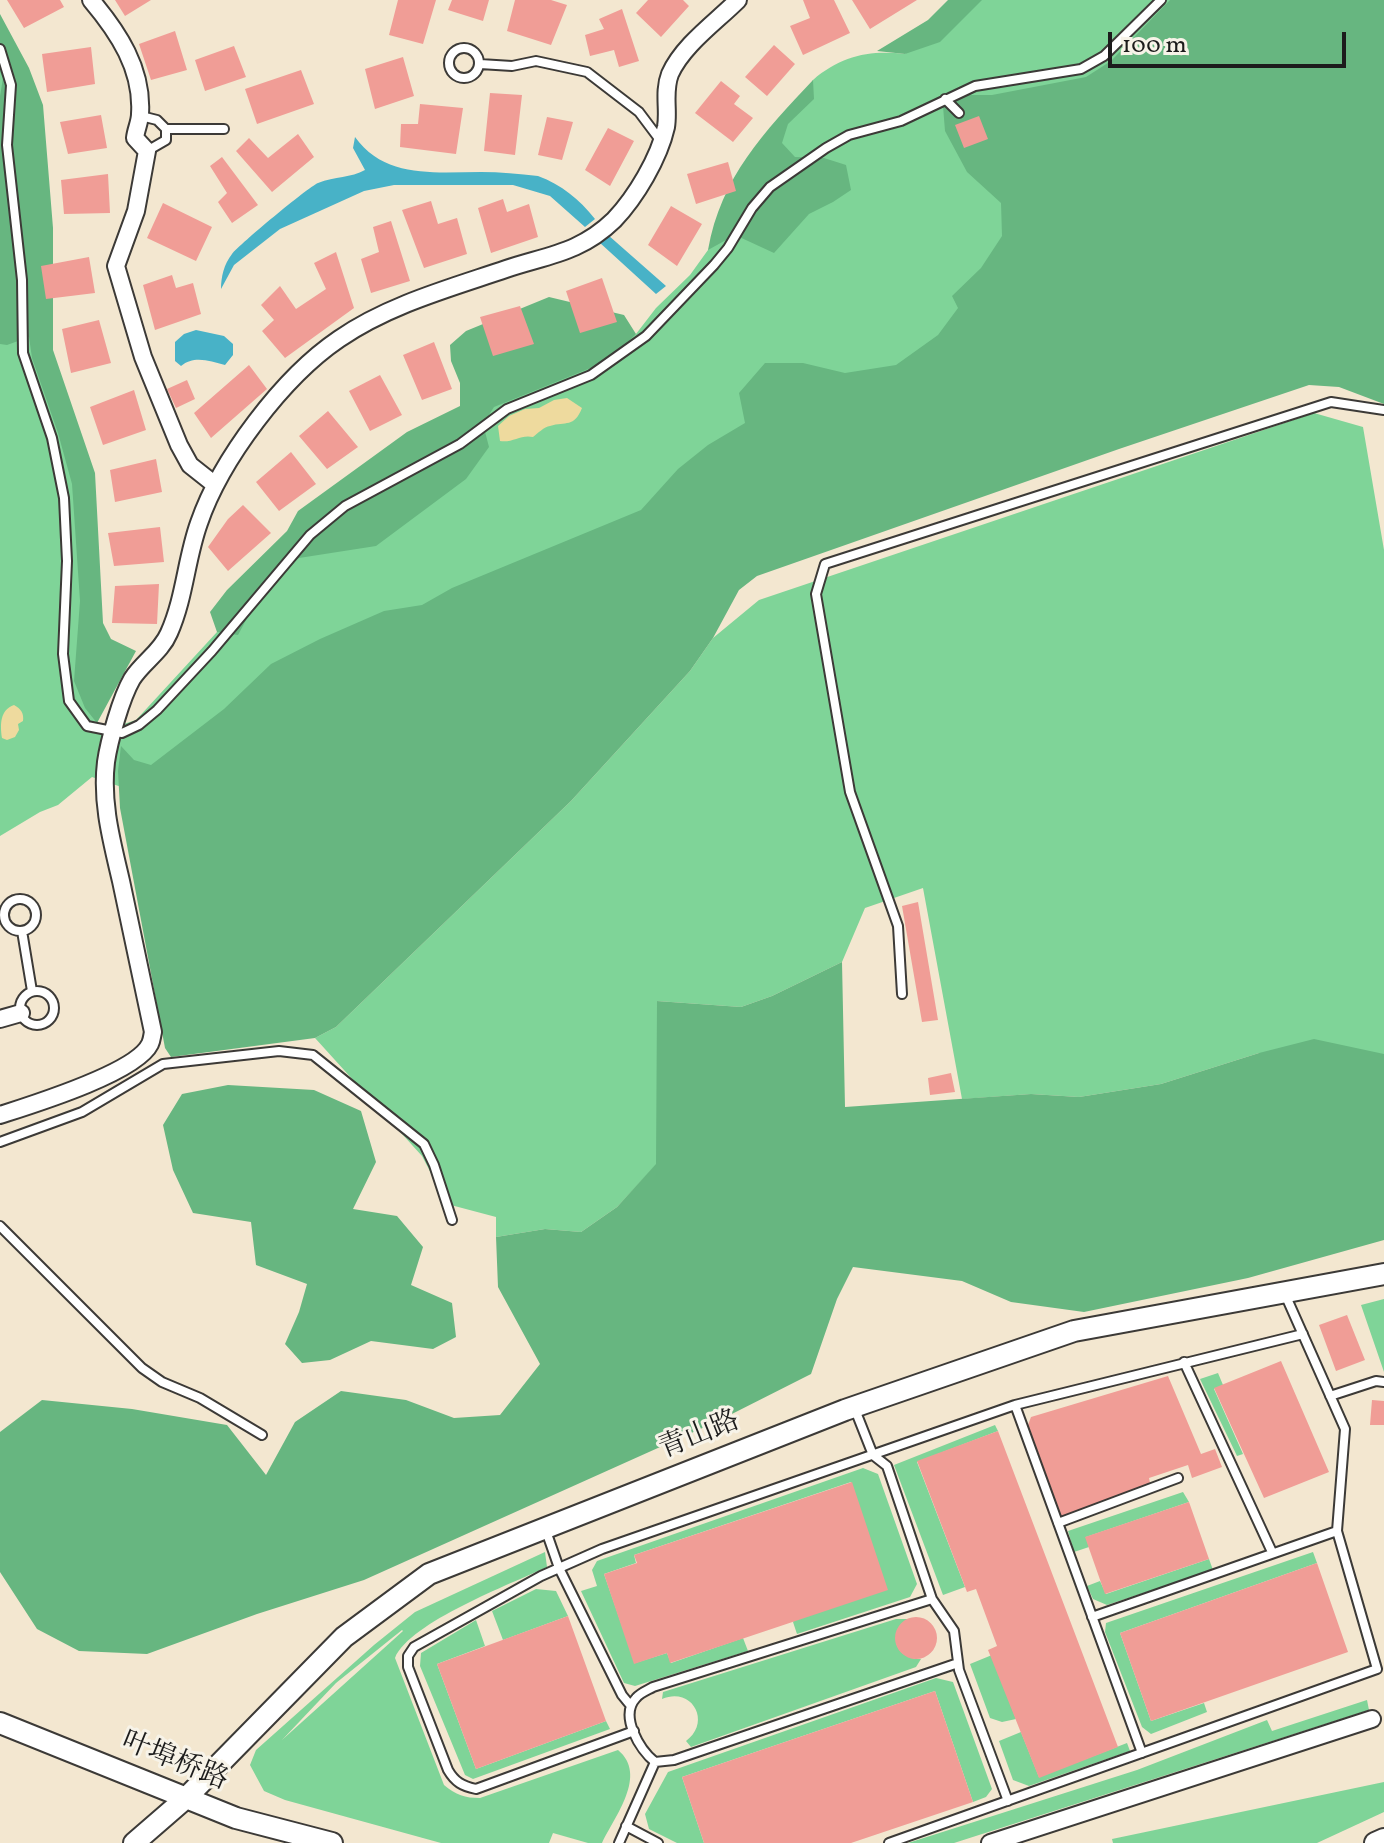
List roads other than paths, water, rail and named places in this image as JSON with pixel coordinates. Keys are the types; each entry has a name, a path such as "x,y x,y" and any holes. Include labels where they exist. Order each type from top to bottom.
{"street":[{"path":"91,0 123,43 134,66 141,116 135,138 147,151 136,211 116,266 143,357 179,445 190,465 214,484"},
{"path":"0,1115 49,1100 113,1072 126,1066 150,1046 153,1032 105,806 106,763 112,733 133,679 163,647 175,619 197,526 214,484 232,456 290,380 339,339 396,309 453,286 533,260 564,254 587,242 614,219 653,161 666,125 665,99 670,75 682,55 738,0"},
{"path":"0,1019 21,1013"},
{"name":"青山路","path":"134,1843 186,1798 344,1637 429,1574 854,1406 1074,1331 1384,1274"},
{"path":"990,1843 1372,1719"},
{"name":"叶埠桥路","path":"0,1723 236,1818 332,1843"},
{"path":"1375,1843 1384,1839"}],"lane":[{"path":"0,49 11,85 7,145 22,280 23,353 52,438 64,498 67,561 63,654 69,701 87,726 122,733 157,710 212,651 310,535 345,506 460,444 507,409 591,375 646,336 714,265 770,187 849,135 901,121 975,86 1081,69 1104,56 1159,2"},
{"path":"480,64 512,66 536,61 587,72 639,112 660,141"},
{"path":"945,99 959,113"},
{"path":"141,116 157,120 166,129 224,129"},
{"path":"147,151 166,140 166,129"},
{"path":"902,994 898,926 850,792 816,594 825,564 1331,402 1384,410"},
{"path":"22,931 32,991"},
{"path":"32,991 48,995 53,1005 51,1016 38,1024 27,1022 21,1013 21,1002 32,991"},
{"path":"0,1142 82,1112 163,1064 279,1051 313,1055 424,1144 452,1220"},
{"path":"0,1226 142,1368 162,1382 200,1398 262,1435"},
{"path":"889,1843 1377,1669 1337,1531 1345,1429 1284,1291"},
{"path":"634,1731 476,1789 454,1781 448,1770 408,1667 408,1656 414,1647 559,1568 602,1549 1015,1405 1303,1334"},
{"path":"1184,1362 1272,1552"},
{"path":"1330,1396 1376,1381 1384,1382"},
{"path":"1015,1405 1142,1753"},
{"path":"854,1406 873,1455 887,1466 932,1599 954,1631 958,1663 1008,1801"},
{"path":"1058,1523 1178,1478"},
{"path":"545,1528 559,1568 622,1695 631,1706 634,1731 644,1753 655,1762 674,1760 958,1663"},
{"path":"1092,1617 1337,1531"},
{"path":"631,1706 637,1697 653,1687 932,1599"},
{"path":"619,1843 655,1762"},
{"path":"626,1826 658,1843"}],"water":[{"path":"355,137 367,151 396,167 429,172 495,172 538,176 570,193 595,219 585,227 550,196 513,185 394,185 364,191 280,229 234,265 221,289 227,262 247,239 318,183 365,170 353,148"},
{"path":"608,235 666,286 656,294 599,242"},
{"path":"196,330 224,336 233,344 233,355 225,365 197,360 181,366 175,361 175,342 184,334"}]}
